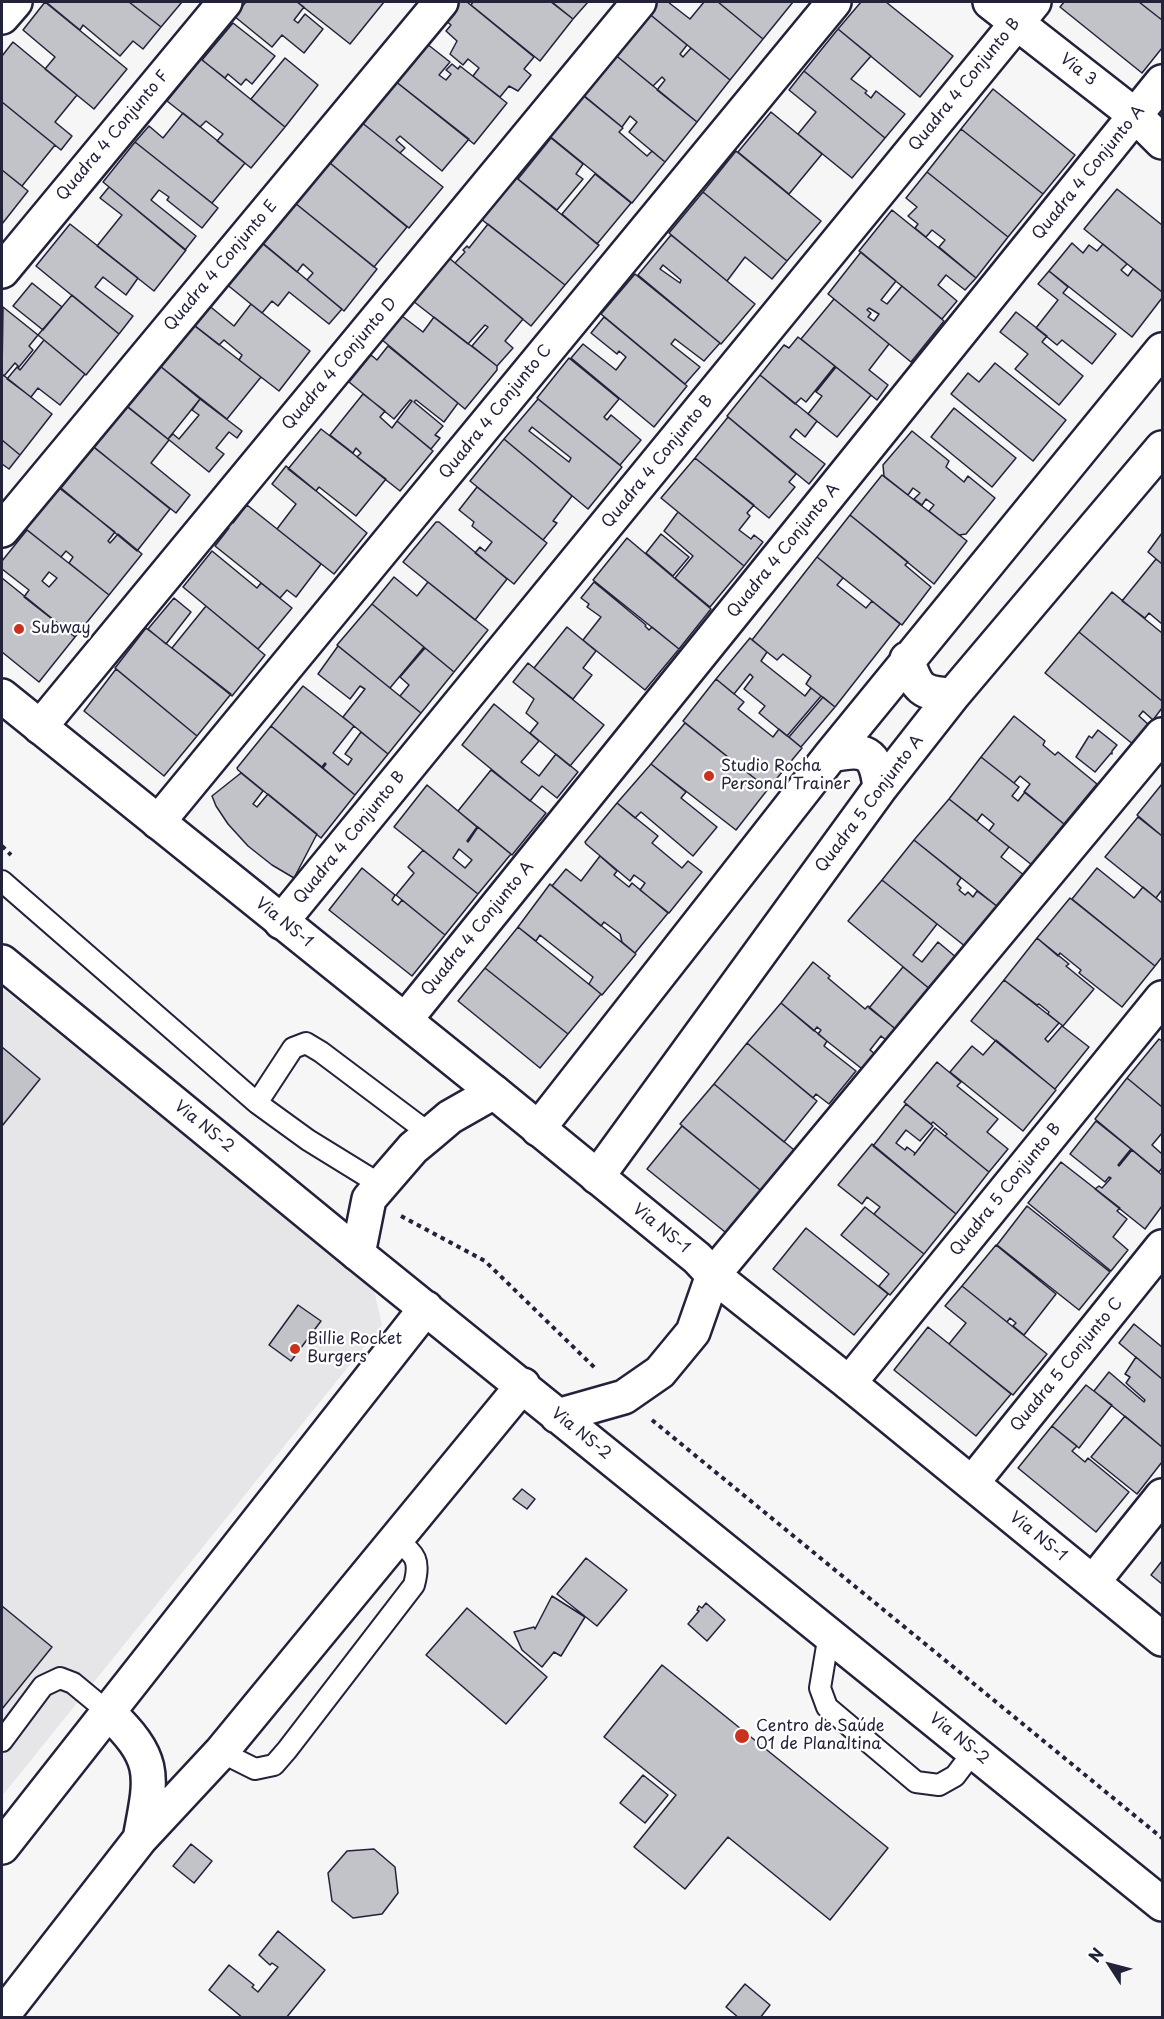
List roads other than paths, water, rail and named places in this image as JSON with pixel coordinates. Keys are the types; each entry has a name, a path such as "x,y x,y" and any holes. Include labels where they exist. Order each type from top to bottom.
{"street":[{"path":"2,17 15,2"},
{"name":"Quadra 4 Conjunto F","path":"2,271 225,2"},
{"name":"Quadra 4 Conjunto E","path":"2,530 441,2"},
{"name":"Quadra 4 Conjunto D","path":"40,727 639,2"},
{"name":"Quadra 4 Conjunto C","path":"158,822 834,2"},
{"name":"Via 3","path":"990,2 1025,12 1162,142"},
{"name":"Quadra 4 Conjunto B","path":"281,921 1025,12"},
{"name":"Quadra 4 Conjunto A","path":"405,1020 1162,82"},
{"path":"538,1129 907,660 1162,350"},
{"name":"Quadra 5 Conjunto A","path":"597,1176 880,788 953,695 1162,448"},
{"path":"907,660 915,683 924,692 953,695"},
{"path":"2,696 158,822"},
{"path":"557,1416 624,1397 660,1372 693,1332 713,1275 1162,735"},
{"path":"831,755 854,750 871,757 878,771 880,788"},
{"name":"Via NS-1","path":"158,822 494,1092 697,1258 713,1275 1162,1639"},
{"name":"Via NS-2","path":"2,962 358,1254 523,1385 557,1416 1162,1904"},
{"name":"Quadra 5 Conjunto B","path":"849,1383 1162,999"},
{"path":"358,1254 375,1192 413,1148 450,1117 494,1092"},
{"name":"Quadra 5 Conjunto C","path":"972,1483 1162,1247"},
{"path":"2,1847 426,1308"},
{"path":"2,2016 140,1839 221,1752 523,1385"},
{"path":"1093,1582 1162,1496"},
{"path":"108,1712 129,1733 145,1757 150,1785 140,1839"}],"lane":[{"path":"2,881 257,1103 375,1192"},
{"path":"257,1103 293,1048 306,1043 430,1134"},
{"path":"221,1752 255,1769 274,1765 287,1750 414,1585 418,1570 415,1555 396,1539"},
{"path":"829,1634 820,1688 827,1707 916,1782 939,1785 955,1776 974,1751"},
{"path":"2,1741 43,1686 60,1678 73,1683 108,1712"}],"place":[{"name":"Subway","path":"19,629"},
{"name":"Studio Rocha Personal Trainer","path":"709,776"},
{"name":"Billie Rocket Burgers","path":"295,1349"},
{"name":"Centro de Saúde 01 de Planaltina","path":"742,1736"}]}
